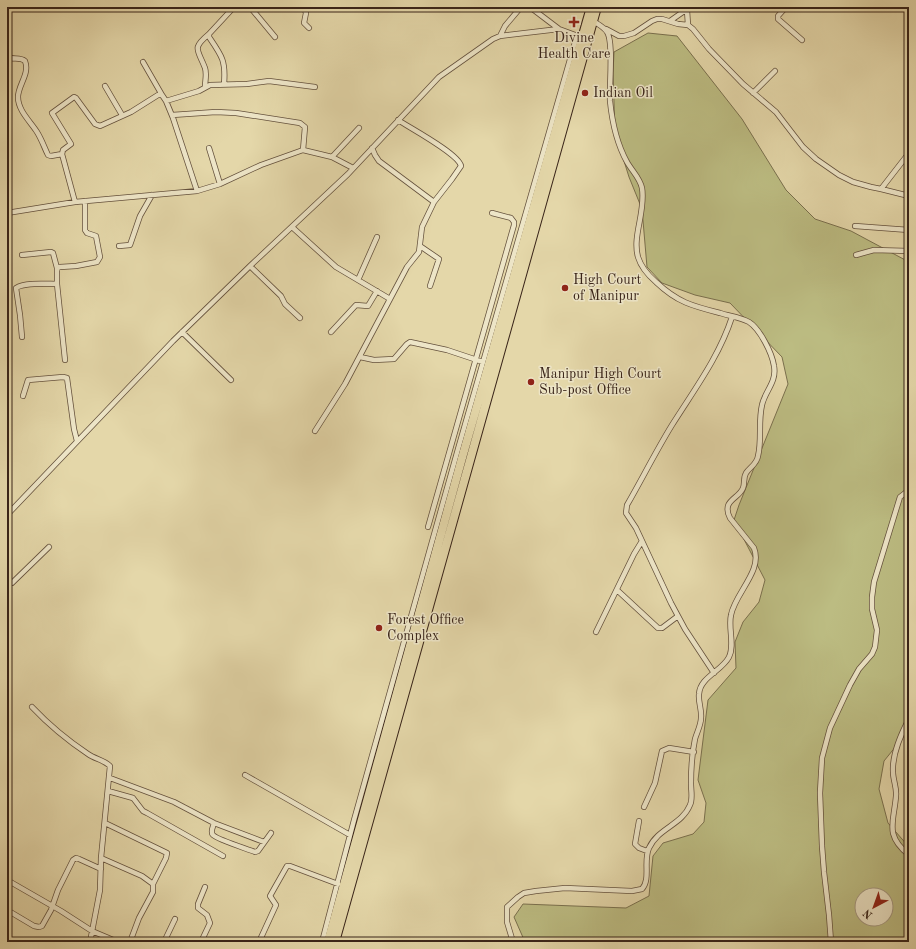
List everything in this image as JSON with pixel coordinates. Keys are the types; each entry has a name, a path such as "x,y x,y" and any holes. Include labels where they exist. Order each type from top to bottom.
{"highway":[{"path":"335,942 591,7"},
{"path":"328,942 548,154 583,37 593,21 597,7"}],"street":[{"path":"205,87 205,70 197,48 199,41 209,34 234,7"},
{"path":"250,7 275,38"},
{"path":"304,7 306,13 304,23 309,28"},
{"path":"500,36 505,26 521,7"},
{"path":"322,942 350,835 518,236 583,37 560,28 530,7"},
{"path":"786,7 778,16 778,19 802,40"},
{"path":"670,22 688,8"},
{"path":"688,8 688,25"},
{"path":"593,21 619,36 624,36 634,32 657,19 688,25 693,29 708,49 753,93 776,112 803,147 828,167 853,182 909,196"},
{"path":"7,515 182,332 353,168 439,77 493,39 500,36 560,28"},
{"path":"514,942 509,932 506,910 509,904 518,897 530,892 565,888 639,890 644,887 646,882 646,859 653,840 678,821 690,806 695,740 701,718 698,695 704,682 728,658 731,652 731,615 733,605 749,580 756,559 754,548 730,518 728,508 733,499 743,489 746,472 758,460 762,405 771,387 775,374 773,360 758,332 749,322 682,302 669,294 650,277 640,261 637,243 643,198 642,187 622,151 616,132 610,101 610,39 605,29"},
{"path":"209,34 209,37 223,59 225,68 224,84"},
{"path":"7,57 25,61 26,72 18,98 20,106 37,132 48,155 51,156 62,154 71,144 52,113 73,98 76,98 98,126 103,126 122,115 131,112 158,95 162,95"},
{"path":"143,62 166,101 172,115 197,191"},
{"path":"753,93 775,71"},
{"path":"166,101 199,91 210,85 269,82 315,87"},
{"path":"105,86 122,115"},
{"path":"172,115 216,112 236,113 300,122 305,127 303,150"},
{"path":"315,431 345,384 407,267 419,252 422,227 434,202 461,166 461,163 438,145 398,120"},
{"path":"332,157 359,128"},
{"path":"209,148 220,184"},
{"path":"372,148 379,161 434,202"},
{"path":"7,213 75,202 197,191 220,184 261,165 303,150 332,157 353,168"},
{"path":"881,189 909,153"},
{"path":"62,154 75,202"},
{"path":"119,246 130,245 140,216 152,195"},
{"path":"57,268 97,262 100,259 95,236 87,234 85,230 85,202"},
{"path":"428,527 514,225 513,220 492,213"},
{"path":"855,226 909,230"},
{"path":"292,227 336,267 390,299"},
{"path":"358,280 377,237"},
{"path":"420,246 439,259 430,286"},
{"path":"856,255 870,250 909,250"},
{"path":"22,255 52,252 57,268 57,284 65,360"},
{"path":"250,266 281,296 285,304 300,318"},
{"path":"22,337 16,288 19,286 39,284 57,284"},
{"path":"331,332 356,305 368,306 377,291"},
{"path":"714,673 678,616 642,541 626,513 627,505 671,426 707,372 724,338 732,316"},
{"path":"182,332 231,380"},
{"path":"360,357 374,360 394,359 410,342 446,350 483,362"},
{"path":"23,396 28,380 63,377 67,378 77,441"},
{"path":"831,942 824,872 820,793 822,758 830,728 850,685 859,670 872,654 875,647 877,630 872,609 874,582 900,497 909,490"},
{"path":"596,632 634,554 642,541"},
{"path":"7,583 12,583 49,546"},
{"path":"616,590 658,628 662,628 678,616"},
{"path":"32,707 50,726 64,737 91,756 108,764 111,768 101,858 100,890 90,942"},
{"path":"909,719 896,752 893,766 896,795 892,826 894,837 909,855"},
{"path":"644,807 655,783 662,751 669,748 694,752"},
{"path":"245,775 350,835"},
{"path":"110,778 174,802 214,823 264,842"},
{"path":"108,791 133,798 143,811 223,856"},
{"path":"639,821 635,844 639,848 648,851"},
{"path":"105,823 166,853 166,858 153,884 153,892 139,918 130,942"},
{"path":"214,823 213,835 219,839 256,852 258,852 271,833"},
{"path":"7,910 39,928 45,923 73,860 76,858 101,869"},
{"path":"101,858 142,876 153,884"},
{"path":"260,942 276,905 270,896 287,866 338,884"},
{"path":"7,880 53,906 92,931 118,942"},
{"path":"201,942 210,923 207,915 198,908 198,904 205,888"},
{"path":"164,942 175,919"}],"green space":[{"path":"648,33 677,36 742,119 786,190 815,219 851,231 909,262 909,730 884,761 879,789 888,823 909,847 909,942 525,942 514,917 523,904 626,908 649,896 653,856 663,843 693,834 704,822 706,803 698,780 708,700 736,668 735,642 743,622 759,602 765,580 734,520 788,384 782,357 730,303 695,295 662,283 647,267 642,209 629,177 615,132 613,73 614,52"}],"place":[{"name":"Divine Health Care","path":"574,22"},
{"name":"Indian Oil","path":"585,93"},
{"name":"High Court of Manipur","path":"565,288"},
{"name":"Manipur High Court Sub-post Office","path":"531,382"},
{"name":"Forest Office Complex","path":"379,628"}]}
